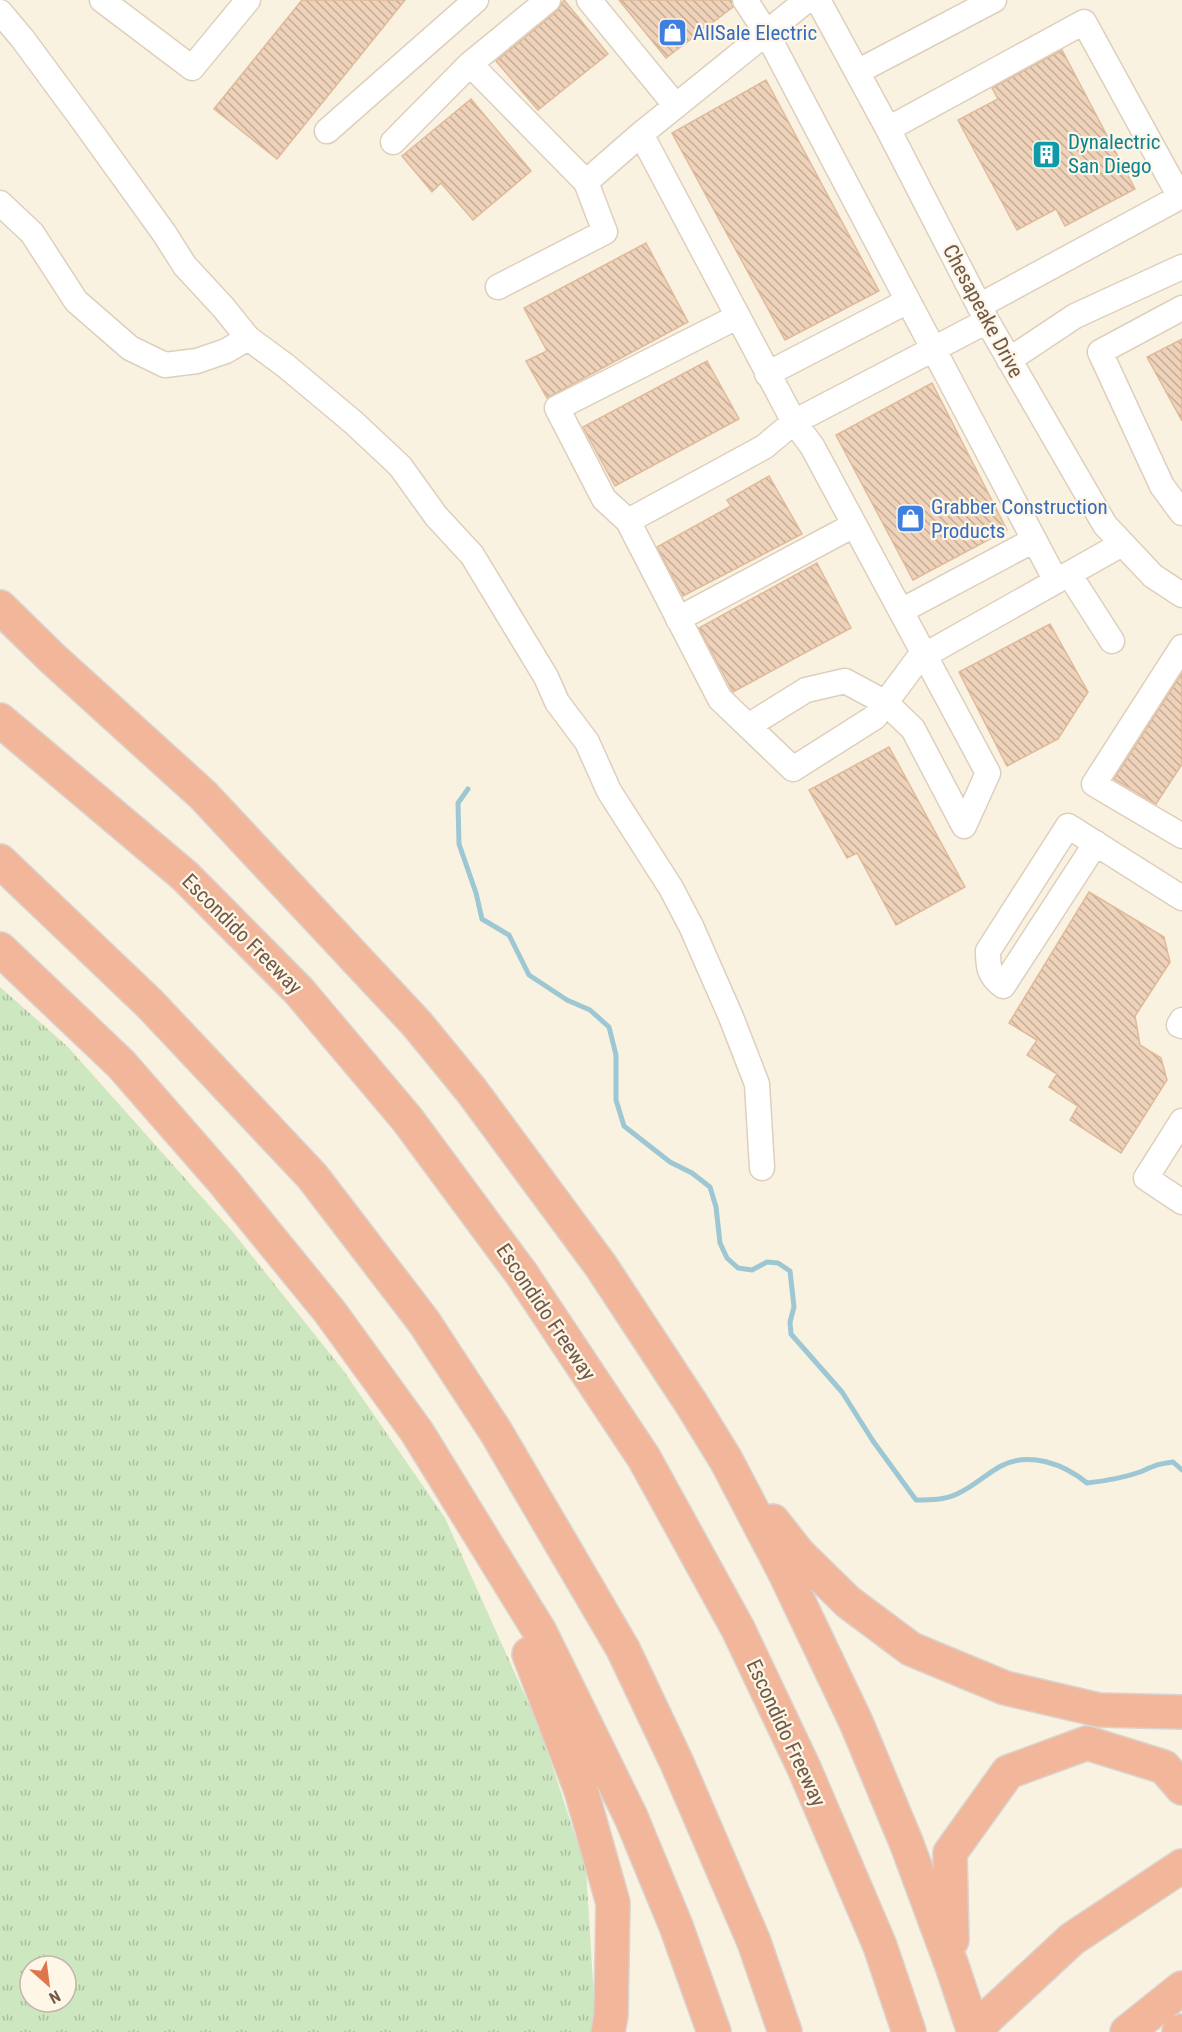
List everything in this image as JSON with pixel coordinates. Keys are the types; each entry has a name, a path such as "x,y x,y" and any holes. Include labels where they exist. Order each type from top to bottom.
{"highway":[{"path":"0,607 203,795 417,1024 471,1090 601,1266 691,1402 726,1460 784,1571 855,1722 906,1842 975,2032 988,2017 1072,1940 1182,1866"},
{"path":"0,637 113,728 259,854"},
{"name":"Escondido Freeway","path":"0,720 185,876 299,991 407,1119 521,1273 644,1458 738,1629 804,1768 880,1946 909,2032"},
{"path":"0,861 150,1004 312,1176 424,1322 496,1432 623,1649 676,1763 754,1942 785,2032"},
{"path":"0,949 121,1064 224,1182 330,1312 417,1432 540,1632 631,1817 676,1926 714,2032"},
{"path":"726,1460 798,1552 848,1602 910,1649 1005,1688 1099,1710 1182,1712"},
{"path":"457,1494 534,1664 581,1790 613,1903 611,2014 608,2032"},
{"path":"952,1966 950,1853 1008,1772 1087,1743 1164,1767 1182,1788"},
{"path":"1127,2032 1182,1988"}],"street":[{"path":"102,0 192,68 248,0"},
{"path":"393,142 470,64 548,0"},
{"path":"589,0 676,106"},
{"path":"745,0 766,32 1035,540 1112,642"},
{"path":"586,182 641,134 807,0"},
{"name":"Chesapeake Drive","path":"818,0 983,313 1105,525 1153,576 1182,596"},
{"path":"857,72 993,0"},
{"path":"327,131 460,5"},
{"path":"0,12 22,38 84,123 164,233 185,266 248,338 353,422 400,466 436,516 472,555 546,677 557,702 587,742 609,791 671,888 691,926 731,1017 757,1084 762,1168"},
{"path":"628,521 764,447 794,422 933,349 983,313 1180,198 1084,22 888,129"},
{"path":"470,64 586,182 605,232 498,287"},
{"path":"641,134 767,374 794,422 812,446 988,772 964,826 914,729 886,703 844,681 806,690 748,726"},
{"path":"0,203 32,233 76,301 130,348 165,365 197,362 226,351 248,338"},
{"path":"1009,360 1075,316 1182,267"},
{"path":"767,374 908,301"},
{"path":"1182,308 1100,352 1172,481 1182,513"},
{"path":"736,317 557,408 604,499 628,521 720,699 793,769 875,717 918,659 1122,544"},
{"path":"678,619 854,525"},
{"path":"901,611 1035,540"},
{"path":"1182,646 1094,784 1182,836"},
{"path":"1096,843 1003,986 996,981 988,966 988,951 1068,825 1182,898"},
{"path":"1182,1020 1179,1025 1182,1026"},
{"path":"1182,1122 1146,1178 1182,1202"}],"green space":[{"path":"0,987 68,1047 232,1231 343,1370 445,1518 540,1729 586,1869 596,2032 0,2032"}],"building":[{"path":"302,0 405,0 277,159 214,109"},
{"path":"564,0 608,54 538,110 496,61 557,11"},
{"name":"AllSale Electric","path":"619,0 731,0 733,7 666,58"},
{"name":"Dynalectric San Diego","path":"1062,50 1135,189 1065,226 1056,209 1017,230 958,120 998,99 992,88"},
{"path":"766,80 879,291 785,340 672,133"},
{"path":"471,99 531,171 473,220 441,183 432,192 402,156"},
{"path":"646,243 688,322 547,398 526,361 547,351 524,308"},
{"path":"1182,339 1182,421 1147,357"},
{"path":"707,361 739,419 615,486 583,427"},
{"path":"932,383 1007,530 913,580 836,435"},
{"path":"769,476 802,534 683,596 657,547 731,506 727,500"},
{"path":"817,563 851,628 733,692 699,628"},
{"path":"1050,624 1088,692 1058,739 1007,766 959,672"},
{"path":"1182,673 1182,764 1156,804 1114,779"},
{"path":"889,747 965,887 896,925 857,853 847,858 809,790"},
{"path":"1089,892 1164,937 1170,962 1135,1016 1140,1045 1161,1058 1167,1080 1121,1153 1070,1120 1078,1106 1049,1087 1057,1074 1027,1055 1037,1040 1009,1023"}],"waterway":[{"path":"468,789 458,803 459,844 476,893 482,919 509,935 529,975 567,1000 590,1010 609,1027 616,1055 616,1100 624,1126 670,1162 692,1173 710,1187 716,1207 720,1243 727,1258 738,1268 752,1270 767,1262 778,1263 790,1271 794,1307 790,1322 791,1334 842,1392 873,1441 916,1500 952,1496 969,1488 1001,1466 1023,1460 1057,1465 1087,1483 1121,1478 1159,1464 1173,1462 1182,1470"}],"place":[{"name":"AllSale Electric","path":"672,33"},
{"name":"Dynalectric San Diego","path":"1047,154"},
{"name":"Grabber Construction Products","path":"910,519"}]}
